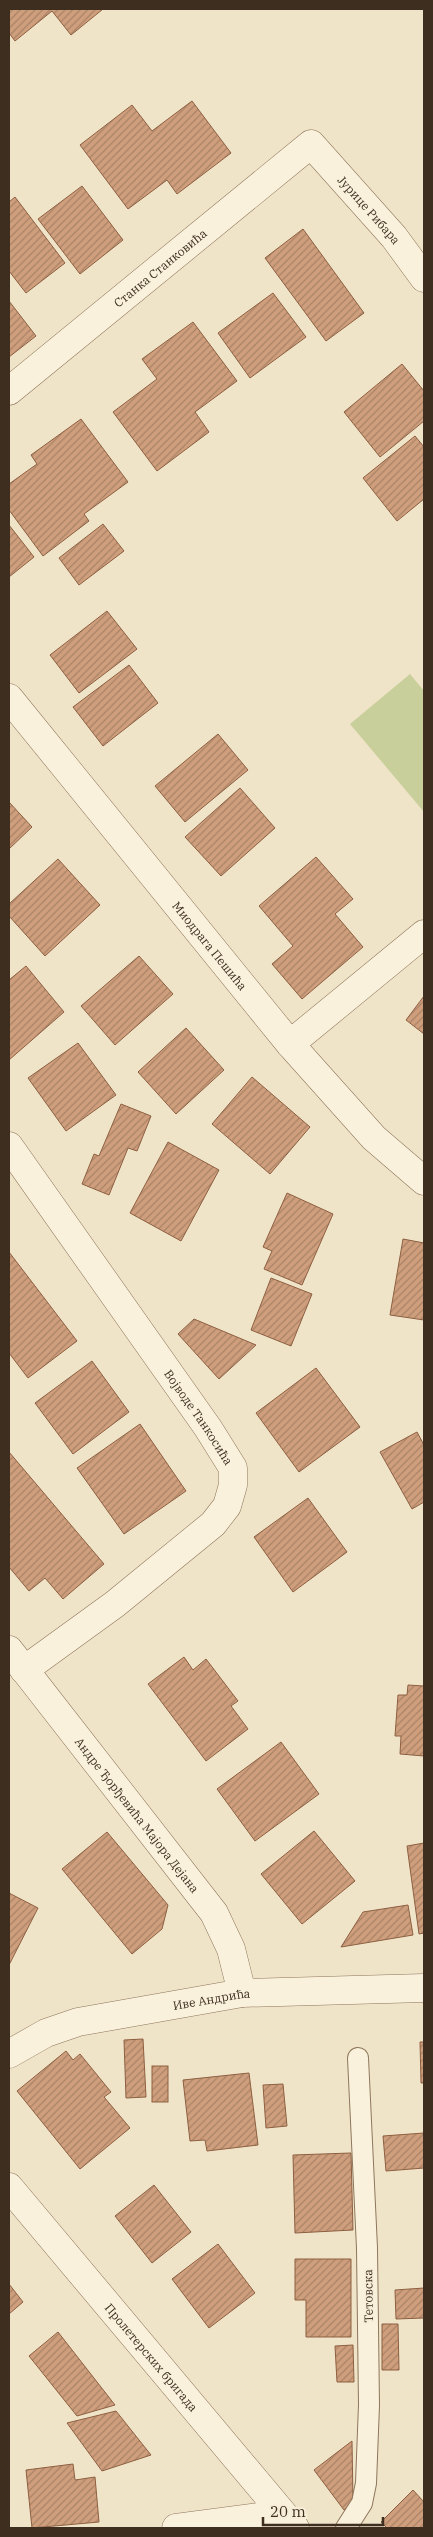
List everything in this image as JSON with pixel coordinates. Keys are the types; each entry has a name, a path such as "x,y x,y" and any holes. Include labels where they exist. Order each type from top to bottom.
{"street":[{"name":"Јурице Рибара","path":"311,144 394,237 424,278"},
{"name":"Станка Станковића","path":"9,391 311,144"},
{"name":"Миодрага Пешића","path":"9,698 290,1044 374,1138 424,1181"},
{"path":"290,1044 424,934"},
{"name":"Војводе Танкосића","path":"9,1146 208,1428 233,1468 233,1485 227,1506 213,1524 114,1604 16,1660"},
{"name":"Андре Ђорђевића Мајора Дејана","path":"16,1660 214,1913 231,1949 242,1993"},
{"name":"Иве Андрића","path":"9,2054 46,2033 78,2022 242,1993 424,1988"},
{"name":"Пролетерских бригада","path":"9,2187 289,2521"},
{"path":"176,2528 289,2521"}],"lane":[{"name":"Тетовска","path":"346,2528 362,2503 366,2483 369,2405 367,2248 358,2058"}],"green space":[{"path":"410,674 424,691 424,812 350,724"}],"building":[{"path":"9,9 103,9 71,35 52,11 15,41 9,33"},
{"path":"192,101 231,153 177,194 167,180 128,209 80,145 132,105 152,131"},
{"path":"82,186 123,240 80,274 38,219"},
{"path":"15,197 65,263 26,293 9,271 9,202"},
{"path":"303,229 364,313 326,341 265,258"},
{"path":"273,293 306,337 250,378 218,333"},
{"path":"9,301 36,336 9,357"},
{"path":"193,322 237,381 195,412 209,432 157,471 113,412 157,379 142,359"},
{"path":"402,364 424,391 424,421 380,457 344,412"},
{"path":"81,419 128,482 84,514 89,521 43,556 9,510 9,484 37,464 31,455"},
{"path":"415,436 424,447 424,499 397,521 363,478"},
{"path":"103,524 124,551 79,585 59,558"},
{"path":"9,525 34,557 9,577"},
{"path":"107,611 137,649 79,693 50,655"},
{"path":"129,665 158,703 103,746 73,707"},
{"path":"218,734 248,770 185,822 155,786"},
{"path":"240,788 275,828 221,876 185,837"},
{"path":"9,802 32,827 9,849"},
{"path":"316,857 353,899 335,914 363,947 302,999 272,964 293,946 259,906"},
{"path":"58,859 100,905 45,956 9,916 9,904"},
{"path":"139,956 173,994 115,1045 81,1006"},
{"path":"26,966 64,1012 9,1060 9,980"},
{"path":"424,996 424,1034 406,1020"},
{"path":"186,1028 224,1070 176,1114 138,1072"},
{"path":"78,1043 116,1095 66,1131 28,1078"},
{"path":"252,1077 310,1127 270,1174 212,1124"},
{"path":"121,1104 151,1116 137,1151 128,1148 109,1195 82,1184 94,1154 99,1156"},
{"path":"168,1142 219,1170 181,1241 130,1213"},
{"path":"287,1193 333,1214 302,1285 264,1269 272,1251 263,1247"},
{"path":"403,1239 424,1243 424,1320 390,1315"},
{"path":"9,1252 77,1341 28,1378 9,1353"},
{"path":"271,1278 312,1294 291,1346 251,1330"},
{"path":"194,1319 256,1345 219,1379 178,1334"},
{"path":"92,1361 129,1412 73,1454 35,1403"},
{"path":"316,1368 360,1427 299,1472 256,1413"},
{"path":"140,1424 186,1491 124,1534 77,1468"},
{"path":"417,1432 424,1445 424,1502 412,1509 380,1452"},
{"path":"9,1452 104,1564 63,1599 45,1578 29,1591 9,1567"},
{"path":"308,1498 347,1552 293,1592 254,1537"},
{"path":"184,1657 193,1670 206,1659 238,1701 231,1706 248,1729 206,1761 148,1684"},
{"path":"408,1685 424,1686 424,1756 400,1754 401,1736 395,1736 398,1695 407,1695"},
{"path":"281,1742 319,1794 255,1841 217,1789"},
{"path":"314,1831 355,1881 302,1924 261,1874"},
{"path":"107,1832 168,1905 162,1929 132,1954 62,1869"},
{"path":"424,1843 424,1933 419,1934 407,1846"},
{"path":"9,1893 38,1908 9,1965"},
{"path":"408,1905 413,1935 341,1947 363,1912"},
{"path":"143,2039 146,2097 126,2098 124,2040"},
{"path":"420,2042 424,2042 424,2083 421,2083"},
{"path":"66,2051 73,2060 80,2054 111,2092 104,2097 130,2128 80,2169 17,2091"},
{"path":"152,2066 168,2066 168,2102 152,2102"},
{"path":"249,2073 258,2145 207,2151 205,2140 190,2141 183,2080"},
{"path":"283,2084 287,2126 266,2128 263,2085"},
{"path":"424,2133 424,2168 386,2171 383,2136"},
{"path":"351,2153 353,2230 295,2233 293,2155"},
{"path":"154,2185 191,2232 152,2263 115,2216"},
{"path":"218,2244 255,2293 209,2328 172,2279"},
{"path":"295,2259 351,2259 351,2337 306,2337 306,2300 295,2300"},
{"path":"9,2284 23,2302 9,2314"},
{"path":"424,2288 424,2318 396,2319 395,2290"},
{"path":"382,2324 398,2324 399,2370 382,2370"},
{"path":"58,2332 115,2405 77,2416 29,2356"},
{"path":"353,2345 354,2382 337,2382 335,2346"},
{"path":"116,2411 151,2455 102,2471 67,2423"},
{"path":"352,2441 353,2502 344,2510 314,2470"},
{"path":"73,2464 75,2480 95,2477 99,2522 32,2528 26,2470"},
{"path":"413,2490 424,2502 424,2528 387,2528 381,2522"}]}
